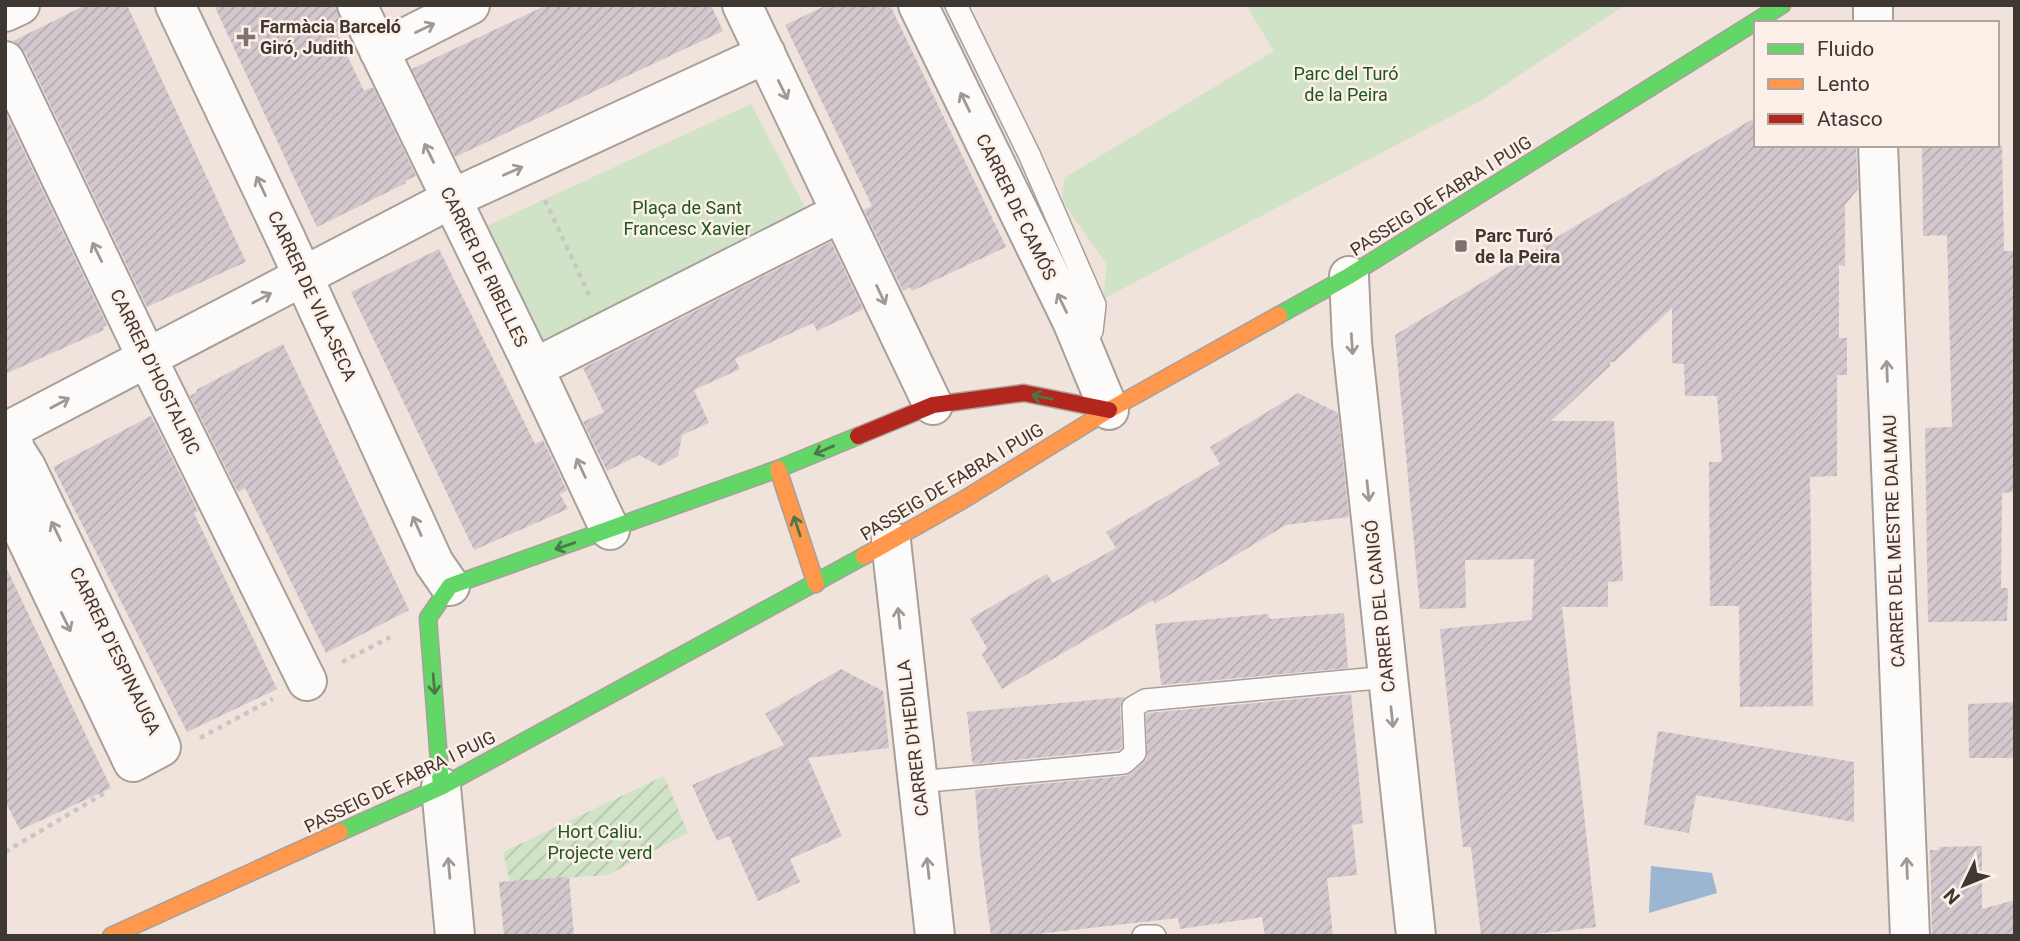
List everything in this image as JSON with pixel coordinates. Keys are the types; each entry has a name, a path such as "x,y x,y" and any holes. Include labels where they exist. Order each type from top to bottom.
{"street":[{"path":"5,12 20,5"},
{"name":"CARRER DE VILA-SECA","path":"175,5 303,276 433,563 450,586"},
{"name":"CARRER DE RIBELLES","path":"357,5 610,530"},
{"path":"379,51 470,5"},
{"name":"CARRER DE CAMÓS","path":"918,5 1072,321 1109,410"},
{"path":"743,6 933,405"},
{"name":"PASSEIG DE FABRA I PUIG","path":"1755,21 1777,7"},
{"name":"PASSEIG DE FABRA I PUIG","path":"111,936 442,787 816,584 963,500 1109,410 1349,276 1754,21"},
{"path":"9,440 148,358 451,199 766,54"},
{"name":"CARRER D'HOSTALRIC","path":"5,61 307,681"},
{"name":"CARRER DEL MESTRE DALMAU","path":"1878,147 1910,936"},
{"path":"550,360 822,222"},
{"name":"CARRER DEL CANIGÓ","path":"1349,276 1352,343 1416,936"},
{"path":"455,936 428,618 450,586 778,469 933,405 1024,393 1109,410"},
{"name":"CARRER D'ESPINAUGA","path":"5,494 133,762 161,747 26,467 9,440"},
{"path":"778,469 816,584"},
{"name":"CARRER D'HEDILLA","path":"891,541 936,936"}],"lane":[{"path":"956,5 1029,154 1096,305 1092,331 1082,347"},
{"path":"918,782 1124,764 1135,753 1133,707 1145,700 1388,677"},
{"path":"1143,936 1155,936"}],"path":[{"path":"528,163 595,309"}],"green space":[{"name":"Parc del Turó de la Peira","path":"1246,5 1625,5 1482,100 1103,299 1107,265 1062,201 1064,178 1274,51"},
{"name":"Plaça de Sant Francesc Xavier","path":"751,104 823,241 545,368 478,230"},
{"name":"Hort Caliu. Projecte verd","path":"664,776 688,833 607,875 510,882 503,852"}],"water":[{"path":"1651,866 1712,873 1717,893 1649,913"}],"building":[{"path":"86,5 127,5 246,262 147,307 25,52 13,41"},
{"path":"214,5 335,5 346,32 338,36 364,91 373,87 416,176 317,227"},
{"path":"547,5 711,5 723,31 455,157 412,69"},
{"path":"827,5 890,5 1006,247 912,291 910,287 903,291 864,210 872,206 785,25"},
{"path":"5,112 107,325 103,327 104,330 5,374"},
{"path":"1754,118 1754,147 1856,147 1858,189 1845,205 1845,266 1839,265 1839,338 1847,338 1847,375 1837,375 1837,476 1810,477 1813,706 1740,707 1739,606 1710,606 1709,462 1722,462 1717,396 1685,396 1684,364 1672,363 1672,308 1614,362 1610,362 1610,366 1551,421 1614,421 1623,581 1608,582 1608,607 1562,607 1596,927 1517,936 1481,936 1471,847 1463,847 1440,629 1532,620 1534,559 1465,560 1466,608 1420,609 1395,335"},
{"path":"2002,145 2004,251 2015,251 2015,492 2002,493 2001,588 2008,588 2007,621 1928,622 1925,428 1952,427 1947,235 1923,236 1922,147"},
{"path":"831,242 863,309 817,331 813,323 735,359 740,369 694,390 709,423 682,435 678,456 660,466 639,455 607,471 583,422 604,412 583,368"},
{"path":"439,249 535,444 543,440 567,491 560,494 568,509 474,550 351,292"},
{"path":"283,344 409,610 326,653 245,488 238,492 190,396 197,392 196,390"},
{"path":"1298,393 1338,413 1349,517 1286,525 1154,604 1153,600 1002,689 982,655 987,648 970,619 1047,574 1053,583 1116,548 1106,532 1220,464 1210,447"},
{"path":"151,416 198,511 194,513 277,689 187,732 53,467"},
{"path":"5,565 111,788 20,830 5,801"},
{"path":"1344,613 1348,668 1161,685 1155,624 1268,614 1270,619"},
{"path":"841,669 883,691 889,748 808,758 842,836 790,859 800,882 758,901 729,836 717,841 692,785 784,745 765,714"},
{"path":"1351,694 1363,823 1352,825 1357,875 1327,878 1333,936 1265,936 1262,917 1180,929 1178,918 1020,936 991,936 975,790 1125,776 1132,773 1147,758 1146,714 1149,713"},
{"path":"1125,697 1120,707 1122,747 1118,750 973,764 967,712"},
{"path":"2015,702 2015,758 1969,758 1968,704"},
{"path":"1658,731 1854,762 1854,822 1696,795 1689,833 1644,825"},
{"path":"1982,846 1982,909 2015,900 2015,936 1932,936 1930,850 1939,850 1939,847"},
{"path":"569,877 574,936 504,936 499,882"}],"traffic: fast":[{"path":"1756,21 1782,5"},
{"path":"1279,315 1349,276 1754,23"},
{"path":"441,787 428,618 450,586 778,469 858,436"},
{"path":"340,832 441,787 864,556"}],"traffic: slow":[{"path":"864,556 963,500 1109,410 1279,315"},
{"path":"778,469 816,584"},
{"path":"111,936 340,832"}],"traffic: jam":[{"path":"858,436 933,405 1024,393 1109,410"}],"place":[{"name":"Farmàcia Barceló Giró, Judith","path":"246,37"},
{"name":"Parc Turó de la Peira","path":"1461,246"}]}
